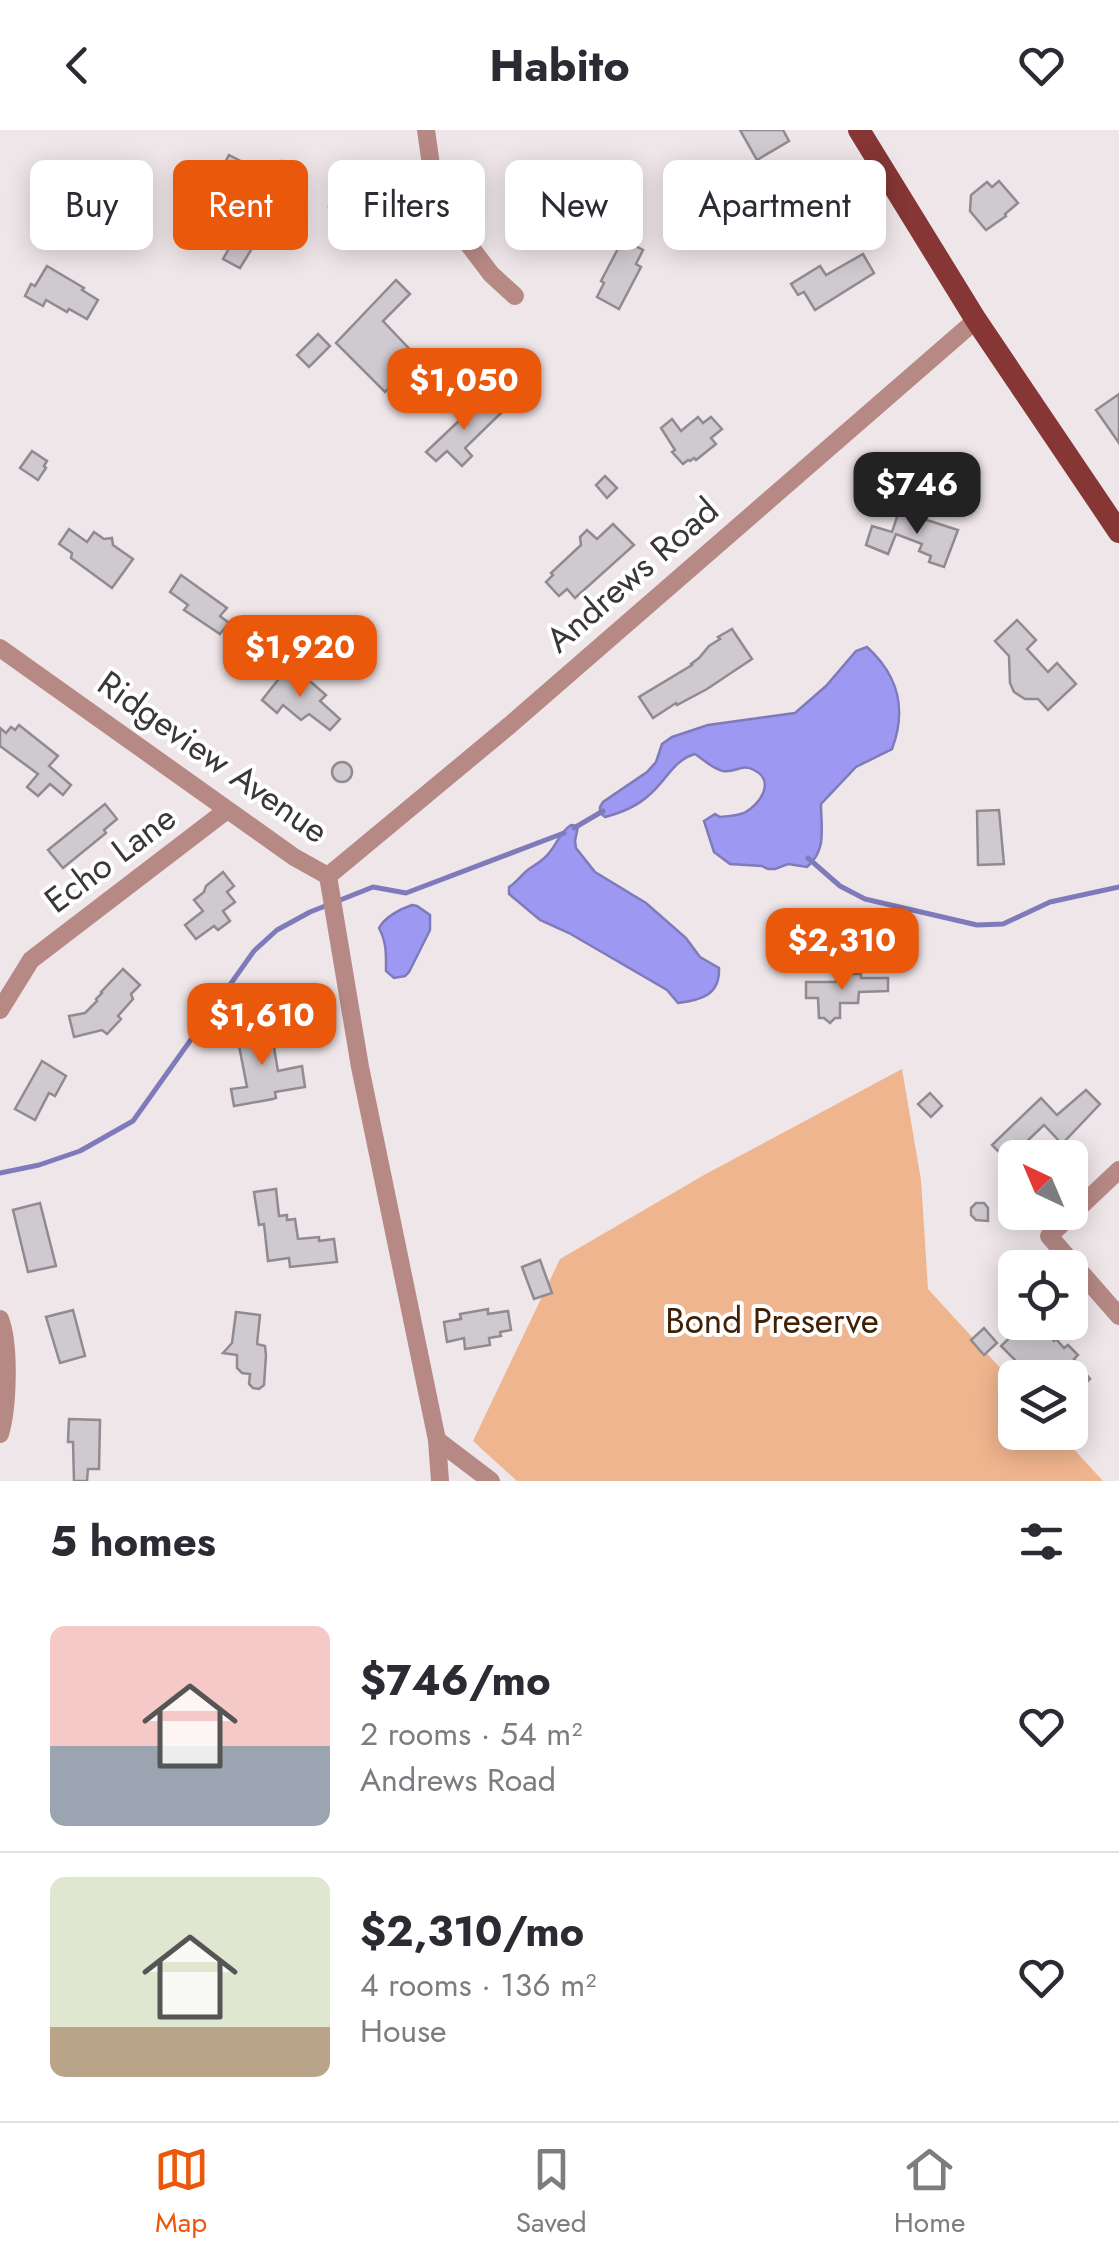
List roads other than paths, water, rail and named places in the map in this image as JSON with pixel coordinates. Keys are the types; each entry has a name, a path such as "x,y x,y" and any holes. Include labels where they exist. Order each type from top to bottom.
{"main road":[{"path":"859,130 976,320 1119,532"}],"street":[{"path":"426,130 432,172 469,245 491,274 515,296"},
{"name":"Andrews Road","path":"329,884 976,320"},
{"name":"Ridgeview Avenue","path":"0,648 329,884 360,1066 437,1440 440,1481"},
{"name":"Echo Lane","path":"0,1010 31,960 227,810"},
{"path":"1119,1170 1049,1236 1119,1316"},
{"path":"0,1319 5,1332 5,1416 0,1434"},
{"path":"437,1440 492,1481"}],"waterway":[{"path":"574,828 603,811"},
{"path":"0,1173 80,1151 133,1121 254,951 277,930 373,887 406,893 564,833"},
{"path":"808,858 840,886 865,899 977,925 1003,924 1050,902 1119,887"}],"park label":[{"name":"Bond Preserve","path":"772,1321"}]}
